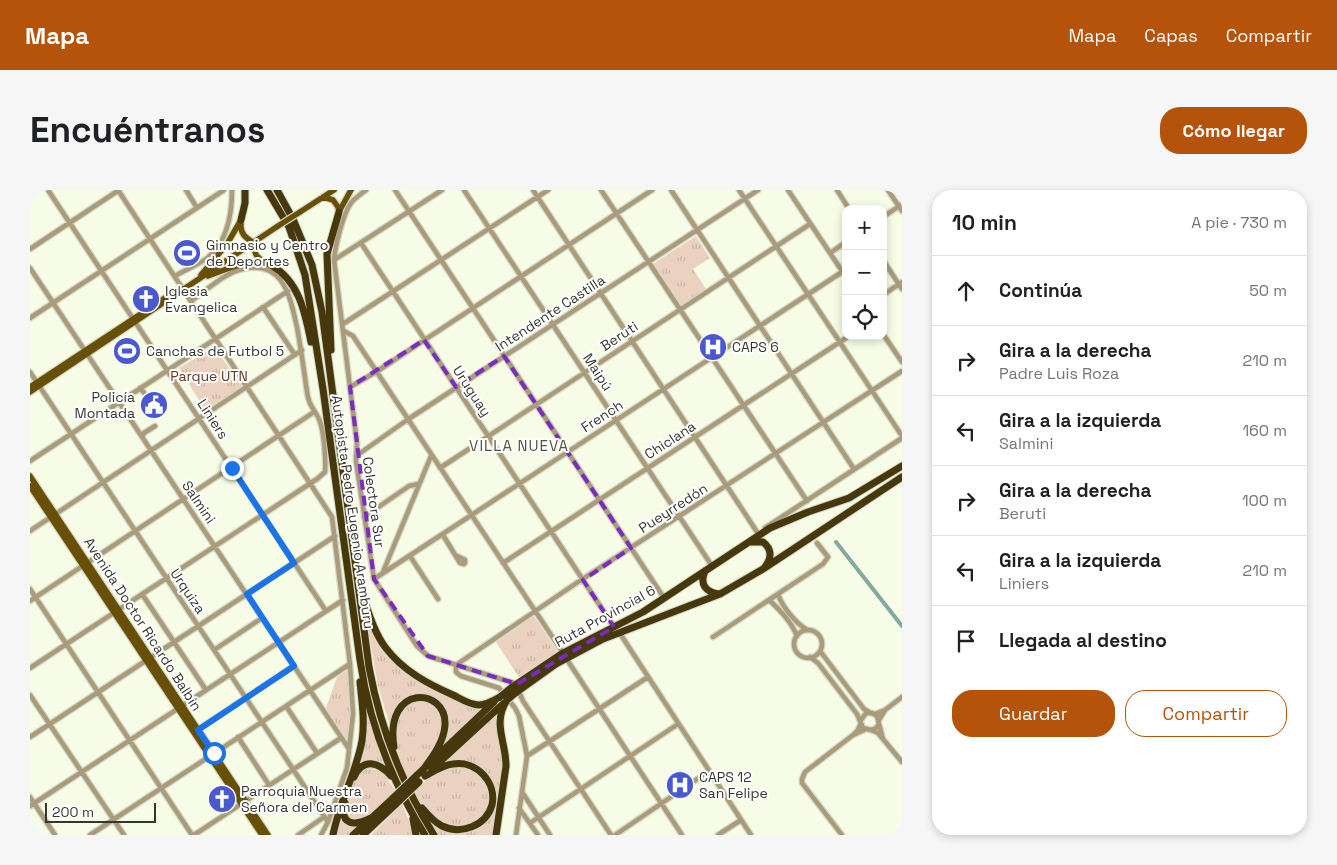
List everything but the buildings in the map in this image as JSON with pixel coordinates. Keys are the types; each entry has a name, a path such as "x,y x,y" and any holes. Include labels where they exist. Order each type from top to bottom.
{"highway":[{"path":"241,220 245,204 245,190"},
{"name":"Autopista Pedro Eugenio Aramburu","path":"267,190 289,227 305,275 366,691 379,738 395,780 425,835"},
{"name":"Autopista Pedro Eugenio Aramburu","path":"277,190 293,219 312,265 322,312 372,680 382,722 397,764 414,800 434,835"},
{"path":"329,363 331,317 327,254 339,212"},
{"path":"271,265 284,275 298,293 323,389"},
{"name":"Ruta Provincial 6","path":"364,835 418,779 425,767 501,701 564,656 617,630 758,534 779,523 849,498 902,466"},
{"name":"Ruta Provincial 6","path":"617,630 671,614 720,594 763,569 902,477"},
{"path":"748,542 764,542 770,549 770,557 763,569"},
{"path":"353,546 368,613 379,638 402,666 419,678 471,703 482,704 501,701 499,726 506,766 496,835"},
{"path":"705,570 702,579 704,586 710,591 720,594"},
{"path":"332,835 361,742 363,708 359,679 360,660"},
{"path":"397,764 393,740 395,715 406,702 413,698 421,698 432,701 439,706 444,714 445,723 440,744 425,767"},
{"name":"Ruta Provincial 6","path":"418,779 425,776 501,701"},
{"path":"371,818 362,823 354,824 345,818 344,805 357,772 366,765 377,764 395,780"},
{"path":"414,800 435,822 452,830 473,827 482,821 489,811 492,802 491,789 487,780 477,768 466,764 453,764 425,776"},
{"name":"Ruta Provincial 6","path":"353,835 371,818 395,801"},
{"path":"412,814 416,835"},
{"path":"368,835 380,820"}],"main road":[{"path":"322,197 324,190"},
{"path":"30,392 38,384 86,352 135,320 180,294 183,289 196,280 334,190"},
{"path":"339,212 351,190"},
{"path":"322,197 334,200 339,212"},
{"path":"241,220 240,228 244,236 254,243"},
{"path":"196,280 227,244 241,220"},
{"path":"254,243 257,257 271,265"},
{"path":"196,280 244,264 261,263 271,265"},
{"path":"30,386 38,384"},
{"name":"Avenida Doctor Ricardo Balbín","path":"30,476 53,516"},
{"name":"Avenida Doctor Ricardo Balbín","path":"30,486 53,516 85,564 243,803 262,835"},
{"name":"Avenida Doctor Ricardo Balbín","path":"243,803 268,835"}],"street":[{"name":"Liniers","path":"48,190 326,611"},
{"path":"30,249 118,190 332,517 350,664 353,714 347,768 328,822 321,835"},
{"path":"186,190 197,208"},
{"path":"30,318 224,190"},
{"path":"175,276 204,260 221,244 230,214 232,190"},
{"name":"Colectora Sur","path":"366,190 349,205 337,243 334,260 357,443 356,456 374,579 417,646 424,653 432,658 456,665 515,690"},
{"path":"395,190 664,598"},
{"path":"334,260 442,190"},
{"name":"Maipú","path":"464,190 712,566"},
{"path":"533,190 758,534 902,437 739,190"},
{"path":"343,324 548,190"},
{"path":"602,190 807,501"},
{"path":"350,387 376,372 652,190"},
{"path":"671,190 854,470"},
{"name":"Intendente Castilla","path":"356,456 407,420 758,190"},
{"path":"788,190 842,272"},
{"path":"837,190 846,205"},
{"path":"887,215 901,207 888,190"},
{"name":"Beruti","path":"440,468 810,224"},
{"name":"Uruguay","path":"361,243 751,835"},
{"path":"830,253 842,245"},
{"path":"887,266 901,285 887,293"},
{"name":"Salmini","path":"30,268 349,750"},
{"path":"30,668 325,472 321,425 308,394 302,350 288,292 275,274 262,269 246,268 229,274 191,301"},
{"name":"French","path":"374,579 842,272"},
{"path":"30,461 215,338 288,292"},
{"path":"263,308 295,355"},
{"path":"344,331 353,336 682,835"},
{"path":"887,339 902,360"},
{"name":"Chiclana","path":"503,563 843,340"},
{"path":"30,531 302,350"},
{"name":"Pueyrredón","path":"456,665 583,579 902,371"},
{"name":"Urquiza","path":"30,372 328,822"},
{"path":"140,388 151,402"},
{"path":"30,601 314,412"},
{"path":"142,437 144,433 154,426"},
{"path":"383,572 431,456"},
{"path":"364,517 409,486 418,484"},
{"path":"443,534 457,556"},
{"path":"30,737 335,536"},
{"path":"712,637 826,561 828,557 826,552 817,543"},
{"path":"410,556 438,599"},
{"path":"30,589 193,835 341,738"},
{"path":"142,594 206,690"},
{"path":"778,594 782,603 802,627 814,631 820,638 822,647 820,651 810,657 804,657 797,652 794,644 797,636 807,630"},
{"path":"32,804 343,600"},
{"path":"769,600 795,630 797,636"},
{"path":"214,650 262,618"},
{"path":"820,651 864,709 869,712 875,714 885,710 902,696"},
{"path":"810,657 818,662 868,730 878,733 902,762"},
{"path":"90,835 350,664"},
{"path":"456,665 456,672 459,674 496,686 512,704 520,720 527,756 516,835"},
{"path":"196,732 294,666"},
{"path":"527,756 648,677"},
{"path":"515,690 520,694 611,835"},
{"path":"30,695 124,835"},
{"path":"286,706 318,753"},
{"path":"853,735 876,728 885,710"},
{"path":"842,835 802,783 802,779 805,772 858,730 864,715 869,712"},
{"path":"875,714 883,739"},
{"path":"530,823 678,724"},
{"path":"238,737 269,785"},
{"path":"615,835 709,771"},
{"path":"521,792 550,835"},
{"path":"30,797 32,804 55,835"},
{"path":"519,808 538,835"},
{"path":"298,835 324,817"},
{"path":"718,835 741,820"}],"highlighted area":[{"path":"424,340 456,387 504,356 631,548 583,580 614,627 517,684 428,656 374,579 350,387"}],"green space":[{"path":"696,236 710,258 693,269 706,289 681,306 653,264"},
{"name":"Canchas de Futbol 5","path":"131,337 142,353 123,366 113,349"},
{"name":"Parque UTN","path":"214,347 243,387 205,410 179,368"},
{"path":"364,607 370,621 405,670 484,707 441,748 447,719 437,701 404,700 394,712 391,729 378,686"},
{"path":"534,616 557,651 556,654 520,679 496,642"},
{"path":"348,670 352,714 348,742 326,708 337,677"},
{"path":"420,700 433,703 443,718 441,736 427,760 415,772 499,701 500,703 418,780 421,785 435,773 453,766 473,769 488,784 490,801 487,812 469,827 444,826 430,813 422,805 412,789 399,758 395,737 396,726 403,707"},
{"path":"366,706 384,766 370,762 360,766 357,770 348,789 341,812 346,823 358,827 349,835 334,835 340,810 362,747"},
{"path":"500,709 504,759 495,835 439,835 430,822 460,831 472,829 480,825 494,805 482,770 445,762"},
{"path":"366,767 377,767 389,781 404,808 414,835 371,835 399,807 392,795 362,821 348,819 347,809 350,791 358,775"}],"waterway":[{"path":"836,542 902,626"}],"place":[{"name":"Gimnasio y Centro de Deportes","path":"187,253"},
{"name":"Iglesia Evangelica","path":"146,299"},
{"name":"CAPS 6","path":"713,347"},
{"name":"Canchas de Futbol 5","path":"127,351"},
{"name":"Policía Montada","path":"154,405"},
{"name":"CAPS 12 San Felipe","path":"680,785"},
{"name":"Parroquia Nuestra Señora del Carmen","path":"222,799"}],"district":[{"name":"VILLA NUEVA","path":"519,445"}],"route":[{"path":"214,753 198,730 294,666 247,594 294,563 232,468"}]}
